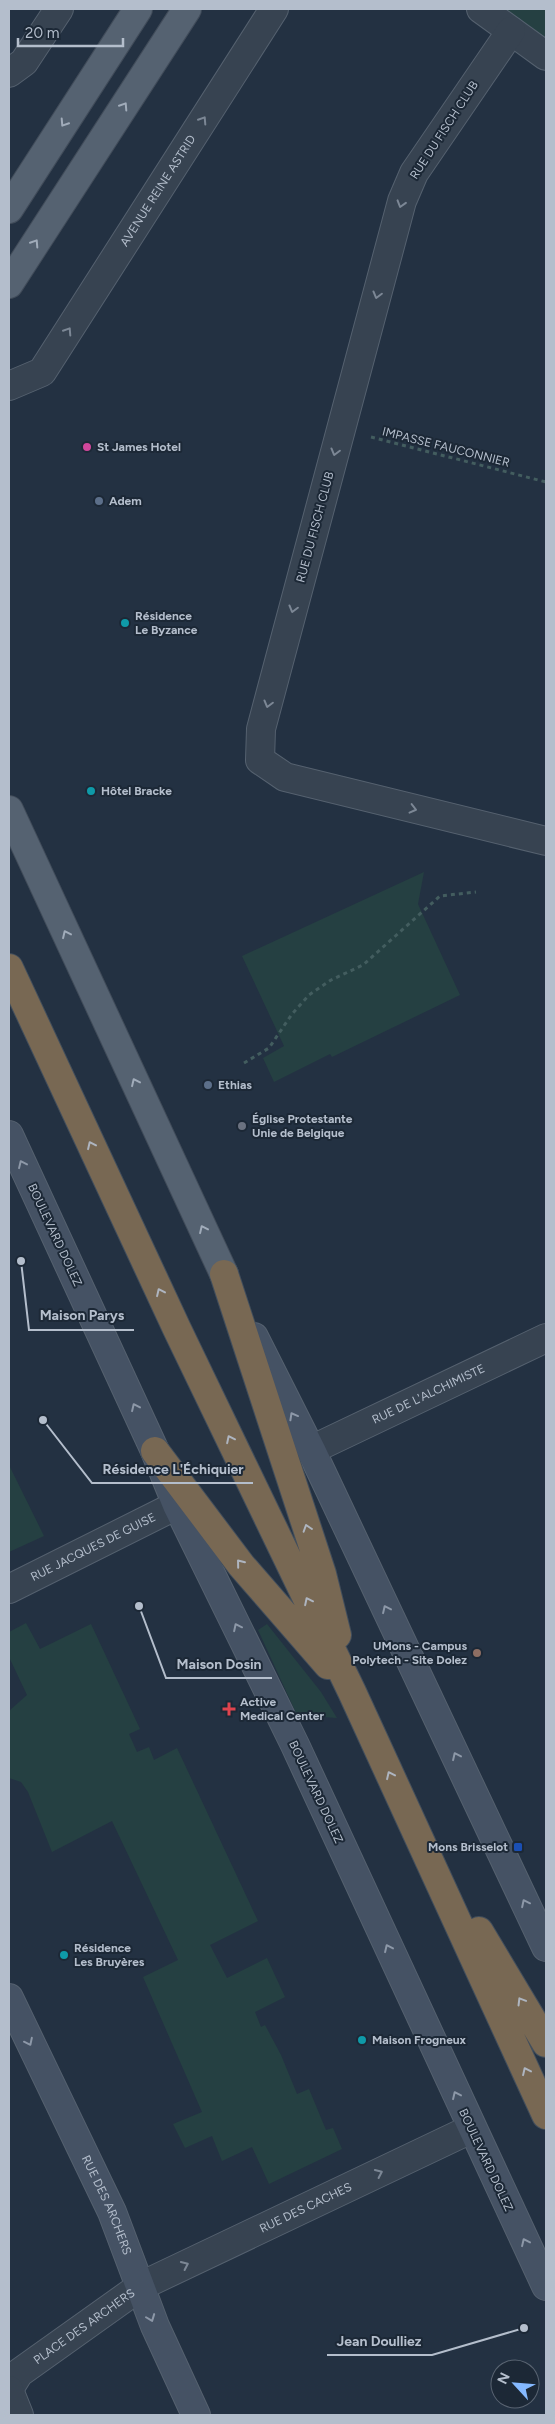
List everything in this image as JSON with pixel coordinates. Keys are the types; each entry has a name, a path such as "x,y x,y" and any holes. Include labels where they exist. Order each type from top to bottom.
{"highway":[{"path":"9,968 177,1329 352,1692 546,2115"},
{"path":"224,1274 322,1574 352,1692"},
{"path":"155,1451 241,1565 352,1692"},
{"path":"410,1819 546,2043"}],"main road":[{"path":"10,206 138,9"},
{"path":"9,284 187,9"},
{"path":"9,810 224,1274"}],"street":[{"path":"9,73 24,62 59,9"},
{"name":"AVENUE REINE ASTRID","path":"9,386 42,372 274,9"},
{"path":"480,9 546,56"},
{"name":"RUE DU FISCH CLUB","path":"511,31 434,141 411,179 402,201 261,729 260,760 285,777 546,841"},
{"name":"BOULEVARD DOLEZ","path":"9,1135 155,1451 177,1505 295,1745 471,2129 546,2286"},
{"path":"224,1274 288,1408 311,1450 546,1947"},
{"name":"RUE DE L'ALCHIMISTE","path":"311,1450 546,1338"},
{"name":"RUE JACQUES DE GUISE","path":"9,1589 177,1505"},
{"name":"RUE DES ARCHERS","path":"9,1998 112,2212 141,2286 154,2326 196,2415"},
{"name":"RUE DES CACHES","path":"141,2286 471,2129"},
{"name":"PLACE DES ARCHERS","path":"20,2415 9,2390 19,2373 141,2286"}],"path":[{"name":"IMPASSE FAUCONNIER","path":"342,430 546,482"},
{"path":"244,1063 269,1048 292,1014 310,995 331,980 363,966 440,896 476,892"}],"green space":[{"path":"480,9 546,9 546,56"},
{"path":"424,872 418,904 460,995 332,1057 330,1054 274,1082 263,1058 284,1046 242,956"},
{"path":"9,1465 44,1536 9,1552"},
{"path":"26,1623 40,1649 91,1624 140,1729 129,1734 137,1752 149,1747 154,1760 177,1748 258,1921 210,1945 227,1978 267,1958 285,1997 255,2012 261,2027 265,2025 281,2055 297,2094 309,2089 326,2130 333,2128 342,2149 269,2184 252,2147 222,2161 212,2136 185,2148 173,2124 202,2112 143,1977 178,1960 112,1821 52,1852 28,1792 21,1782 9,1778 9,1711 27,1695 9,1657 9,1632"},
{"path":"267,1624 321,1692 337,1718 297,1715 258,1630"}],"place":[{"name":"St James Hotel","path":"87,447"},
{"name":"Adem","path":"99,501"},
{"name":"Résidence Le Byzance","path":"125,623"},
{"name":"Hôtel Bracke","path":"91,791"},
{"name":"Ethias","path":"208,1085"},
{"name":"Église Protestante Unie de Belgique","path":"242,1126"},
{"name":"Maison Parys","path":"21,1261"},
{"name":"Résidence L'Échiquier","path":"43,1420"},
{"name":"Maison Dosin","path":"139,1606"},
{"name":"UMons - Campus Polytech - Site Dolez","path":"477,1653"},
{"name":"Active Medical Center","path":"229,1709"},
{"name":"Mons Brisselot","path":"518,1847"},
{"name":"Résidence Les Bruyères","path":"64,1955"},
{"name":"Maison Frogneux","path":"362,2040"},
{"name":"Jean Doulliez","path":"524,2328"}]}
